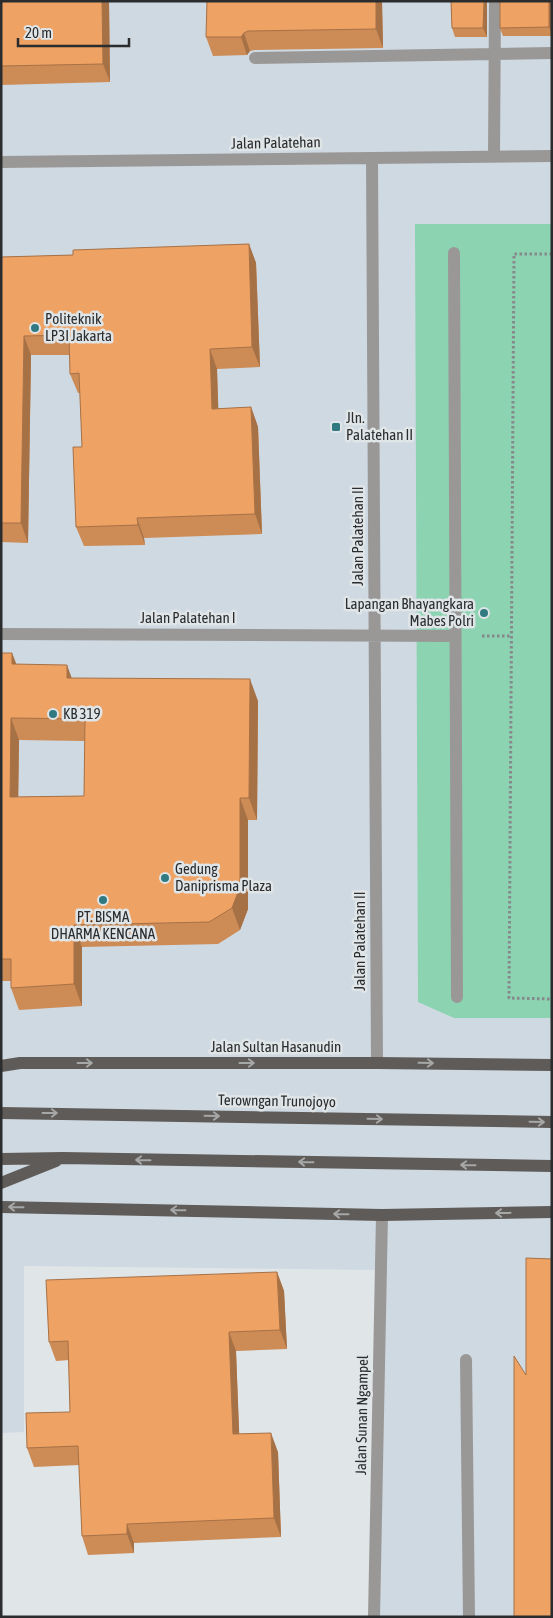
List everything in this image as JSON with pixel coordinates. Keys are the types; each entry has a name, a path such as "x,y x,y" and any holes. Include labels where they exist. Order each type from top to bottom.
{"main road":[{"name":"Jalan Sultan Hasanudin","path":"1,1066 20,1063 552,1065"},
{"name":"Terowngan Trunojoyo","path":"1,1113 552,1122"},
{"path":"1,1183 63,1158"},
{"path":"1,1159 63,1158 552,1166"},
{"path":"1,1207 382,1215 552,1212"}],"street":[{"path":"494,1 494,156"},
{"path":"255,58 552,54"},
{"name":"Jalan Palatehan","path":"1,162 552,156"},
{"name":"Jalan Palatehan II","path":"372,158 377,1063"},
{"path":"454,254 457,997"},
{"name":"Jalan Palatehan I","path":"1,634 455,636"},
{"name":"Jalan Sunan Ngampel","path":"374,1617 382,1215"},
{"path":"466,1360 468,1617"},
{"path":"368,1617 374,1617"}],"path":[{"path":"552,254 514,254 508,998 552,999"}],"shaded area":[{"path":"1,1 552,1 552,1617 371,1617 379,1270 24,1266 24,1432 1,1433"}],"green space":[{"name":"Lapangan Bhayangkara Mabes Polri","path":"415,224 552,224 552,1018 454,1018 418,1002"}],"building":[{"path":"1,1 102,1 103,64 1,66"},
{"path":"207,1 376,1 376,29 248,31 241,37 206,37"},
{"path":"451,1 484,1 483,28 452,28"},
{"path":"500,1 549,1 549,27 500,28"},
{"path":"249,244 252,347 210,349 212,409 251,407 255,514 137,518 138,525 76,527 73,447 82,447 79,373 70,374 69,335 24,336 21,523 1,523 1,257 73,255 73,250"},
{"path":"1,653 12,653 12,664 67,665 67,678 250,679 249,798 240,798 240,887 232,908 209,922 74,925 74,984 11,988 11,959 1,959","holes":["11,718 85,719 84,796 10,797"]},
{"path":"526,1258 552,1259 552,1617 514,1617 514,1356 526,1375"},
{"path":"277,1272 280,1330 229,1332 233,1434 271,1433 274,1518 127,1524 127,1534 82,1536 78,1446 27,1448 26,1413 70,1412 68,1341 49,1342 46,1280"}],"place":[{"name":"Politeknik LP3I Jakarta","path":"35,328"},
{"name":"Jln. Palatehan II","path":"336,427"},
{"name":"Lapangan Bhayangkara Mabes Polri","path":"484,613"},
{"name":"KB 319","path":"53,714"},
{"name":"Gedung Daniprisma Plaza","path":"165,878"},
{"name":"PT. BISMA DHARMA KENCANA","path":"103,900"}]}
